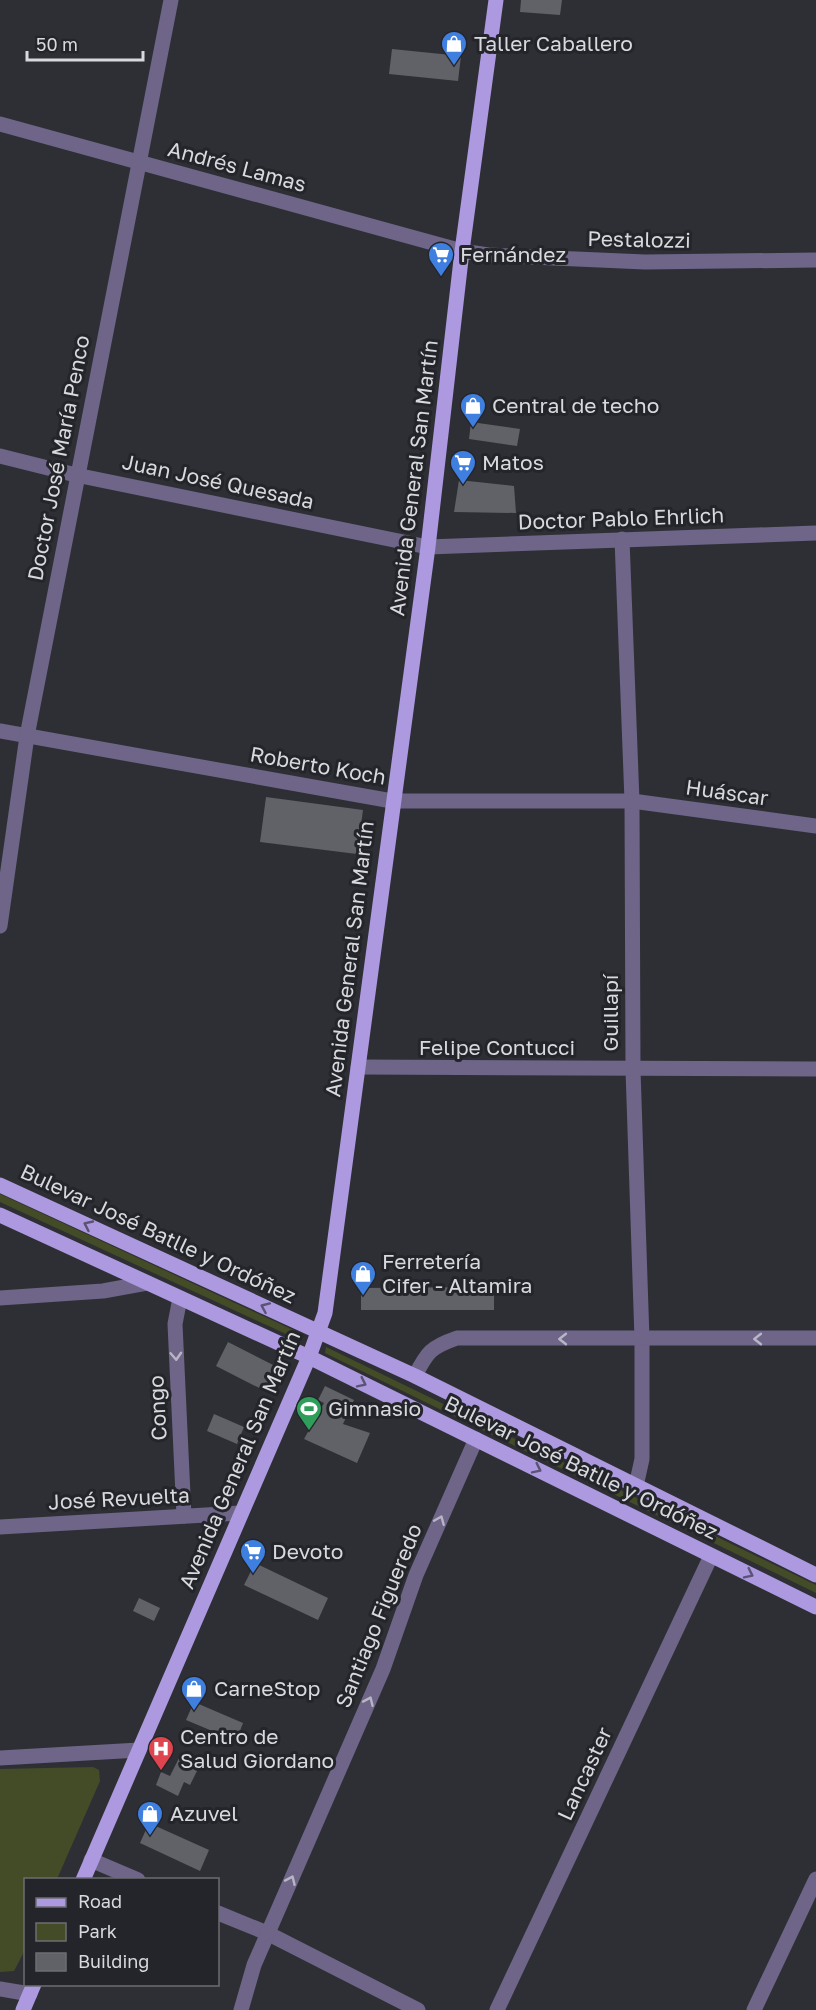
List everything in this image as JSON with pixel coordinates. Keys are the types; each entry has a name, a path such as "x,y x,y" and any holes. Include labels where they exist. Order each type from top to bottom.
{"main road":[{"name":"Avenida General San Martín","path":"83,1878 309,1357 327,1302 392,801 428,547 462,251 496,0"},
{"name":"Bulevar José Batlle y Ordóñez","path":"0,1185 415,1376 816,1575"},
{"name":"Bulevar José Batlle y Ordóñez","path":"0,1215 309,1357 816,1607"},
{"path":"23,2010 32,1989"}],"street":[{"name":"Doctor José María Penco","path":"0,926 27,736 76,475 171,0"},
{"name":"Andrés Lamas","path":"0,124 462,251"},
{"name":"Pestalozzi","path":"462,251 499,256 645,262 816,260"},
{"name":"Juan José Quesada","path":"0,456 76,475 428,547"},
{"name":"Doctor Pablo Ehrlich","path":"428,547 816,533"},
{"name":"Guillapí","path":"622,539 632,801 633,1070 642,1339 642,1459 636,1486"},
{"name":"Roberto Koch","path":"0,731 392,801 632,801"},
{"name":"Huáscar","path":"632,801 816,826"},
{"name":"Felipe Contucci","path":"358,1067 816,1069"},
{"path":"0,1298 103,1291 147,1283"},
{"name":"Congo","path":"180,1298 175,1324 184,1516"},
{"path":"415,1376 426,1354 438,1345 457,1338 816,1338"},
{"name":"Santiago Figueredo","path":"241,2010 267,1934 383,1669 416,1575 476,1438"},
{"name":"José Revuelta","path":"0,1527 240,1513"},
{"name":"Lancaster","path":"498,2010 711,1556"},
{"path":"0,1758 139,1750"},
{"path":"92,1860 133,1878"},
{"path":"754,2010 816,1879"},
{"path":"219,1913 267,1934 418,2010"},
{"path":"0,1989 32,1989"}],"green space":[{"path":"0,1194 302,1334 303,1339 299,1340 0,1202"},
{"path":"326,1347 816,1585 816,1593 325,1353"},
{"path":"93,1767 99,1770 100,1781 57,1878 24,1878 24,1952 14,1971 0,1972 0,1769"}],"building":[{"path":"521,0 562,0 560,15 520,12"},
{"path":"392,49 461,56 458,81 389,74"},
{"path":"471,422 520,429 517,446 469,439"},
{"path":"459,480 514,486 516,513 454,512"},
{"path":"266,797 363,810 357,854 260,842"},
{"path":"494,1287 494,1310 361,1310 361,1288"},
{"path":"228,1342 277,1367 279,1374 269,1393 216,1366"},
{"path":"325,1386 354,1400 343,1424 370,1433 357,1463 304,1439 324,1403 318,1400"},
{"path":"214,1414 244,1427 237,1444 207,1431"},
{"path":"255,1563 328,1598 318,1620 244,1585"},
{"path":"139,1598 160,1608 154,1621 133,1611"},
{"path":"194,1702 243,1723 236,1741 186,1720"},
{"path":"181,1754 201,1763 190,1785 184,1782 178,1796 156,1785 161,1772 170,1776"},
{"path":"149,1823 209,1850 200,1871 140,1843"}],"place":[{"name":"Taller Caballero","path":"454,67"},
{"name":"Fernández","path":"441,278"},
{"name":"Central de techo","path":"473,429"},
{"name":"Matos","path":"463,486"},
{"name":"Ferretería Cifer - Altamira","path":"363,1297"},
{"name":"Gimnasio","path":"309,1432"},
{"name":"Devoto","path":"253,1575"},
{"name":"CarneStop","path":"194,1712"},
{"name":"Centro de Salud Giordano","path":"161,1772"},
{"name":"Azuvel","path":"150,1837"}]}
